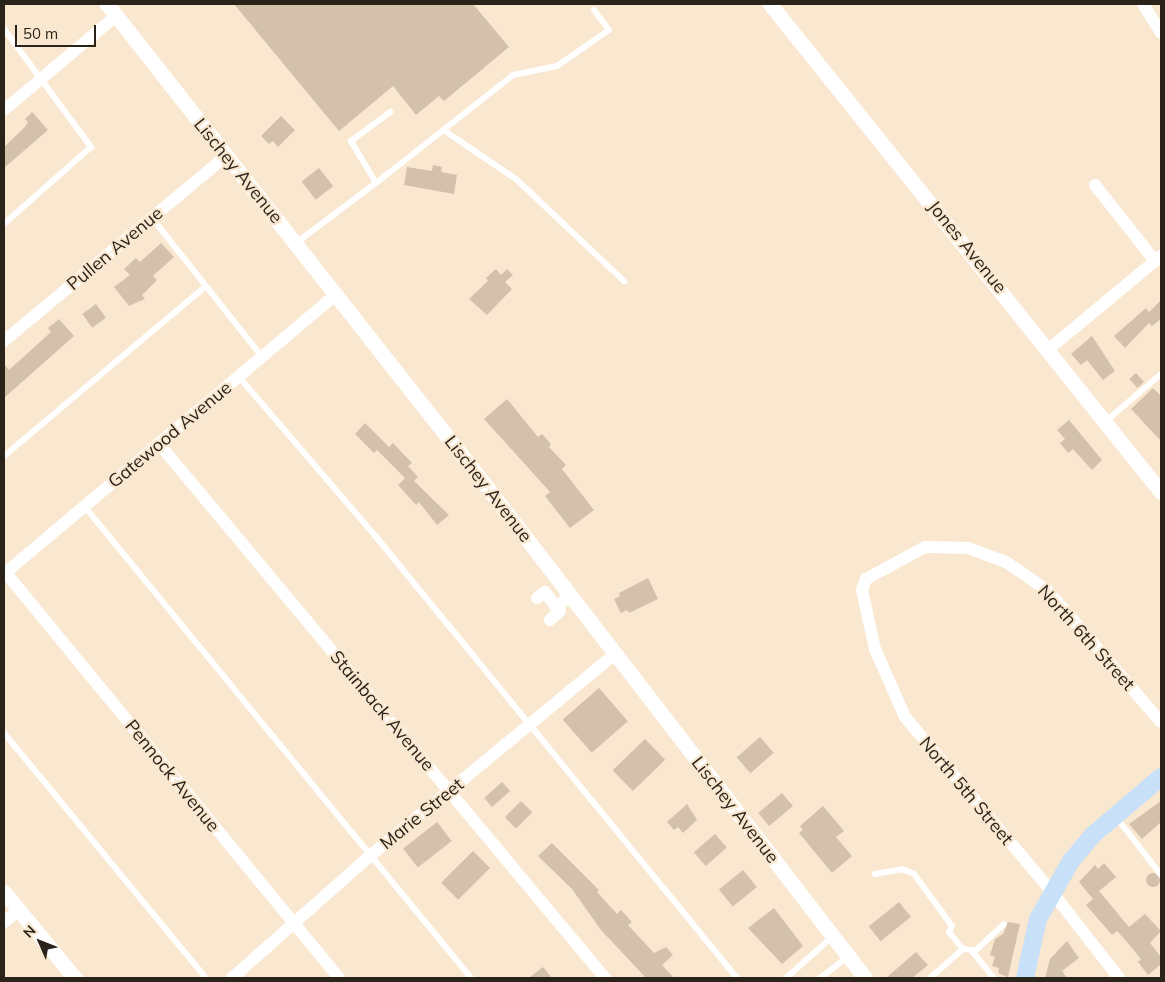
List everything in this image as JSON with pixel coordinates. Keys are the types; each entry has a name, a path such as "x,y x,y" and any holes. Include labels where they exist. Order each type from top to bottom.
{"main road":[{"path":"1025,978 1038,919 1071,861 1115,816 1161,777"}],"street":[{"name":"Jones Avenue","path":"770,4 1049,348 1161,492"},
{"path":"1143,4 1161,33"},
{"path":"4,110 42,78 112,10"},
{"name":"Lischey Avenue","path":"112,10 296,243 615,654 832,938 865,978"},
{"name":"Pullen Avenue","path":"4,342 226,156"},
{"path":"1049,348 1158,259 1096,185"},
{"name":"Gatewood Avenue","path":"5,573 160,445 336,295"},
{"name":"Stainback Avenue","path":"160,445 605,978"},
{"name":"North 6th Street","path":"866,579 925,547 968,548 1006,562 1047,590 1161,722"},
{"name":"Pennock Avenue","path":"5,573 339,978"},
{"name":"North 5th Street","path":"866,579 862,590 875,649 904,717 1052,892 1119,978"},
{"path":"548,607 570,596"},
{"name":"Marie Street","path":"232,978 370,856 450,792 615,654"},
{"path":"4,892 75,978"},
{"path":"4,922 19,910"}],"lane":[{"path":"296,243 445,131 513,75 557,66 609,30 594,10"},
{"path":"4,29 42,78 91,147 4,224"},
{"path":"376,183 351,141 390,112"},
{"path":"445,131 516,179 624,281"},
{"path":"152,218 262,357"},
{"path":"4,456 206,286"},
{"path":"1106,421 1161,374"},
{"path":"239,377 372,532 528,727 737,978"},
{"path":"85,507 471,978"},
{"path":"4,733 206,978"},
{"path":"1115,816 1161,875"},
{"path":"875,874 902,869 914,874 952,926 949,932 963,948 973,952 994,978"},
{"path":"973,952 1004,924"},
{"path":"786,978 832,938"},
{"path":"930,978 963,948"},
{"path":"820,978 848,956"}],"building":[{"path":"234,4 473,4 509,47 444,101 439,96 416,115 393,86 339,131"},
{"path":"32,112 48,130 4,168 4,147 25,127 28,122 25,119"},
{"path":"281,116 295,130 278,147 273,141 269,144 261,136"},
{"path":"433,165 442,167 441,172 457,175 454,194 404,185 407,167 432,171"},
{"path":"319,168 333,186 316,200 302,182"},
{"path":"161,243 174,257 153,276 157,280 142,295 145,299 129,306 114,287 130,275 124,269 136,258 140,262"},
{"path":"496,269 501,275 507,269 513,275 505,282 512,289 487,315 469,299 488,281 486,278"},
{"path":"1161,300 1161,319 1152,326 1149,323 1125,348 1114,336 1146,308 1149,312"},
{"path":"96,304 106,318 92,328 82,314"},
{"path":"59,319 74,336 4,398 4,364 9,370 51,332 48,328"},
{"path":"1092,336 1115,371 1103,380 1087,360 1081,365 1071,354"},
{"path":"1136,373 1144,382 1137,388 1129,379"},
{"path":"1153,388 1161,396 1161,441 1131,409"},
{"path":"507,399 538,437 542,434 551,444 549,447 566,465 562,469 594,510 570,528 545,496 550,492 484,419"},
{"path":"1069,420 1102,460 1092,470 1073,449 1068,453 1060,443 1065,439 1057,430"},
{"path":"365,423 389,447 393,443 412,463 408,466 418,477 414,481 449,515 437,525 419,502 416,505 398,485 405,478 377,450 374,453 355,434"},
{"path":"648,578 658,599 629,613 627,610 621,613 614,599 620,596 619,593"},
{"path":"599,688 628,721 592,753 563,719"},
{"path":"760,737 774,753 750,773 737,757"},
{"path":"645,739 665,760 633,791 613,770"},
{"path":"502,782 510,791 492,807 484,798"},
{"path":"782,793 793,806 769,826 758,813"},
{"path":"521,801 532,812 516,829 505,817"},
{"path":"1161,801 1161,822 1142,839 1129,824"},
{"path":"687,804 697,820 683,833 678,827 674,830 667,822"},
{"path":"823,806 844,831 836,837 852,856 832,873 799,833 803,830 800,826"},
{"path":"437,822 452,841 418,867 403,848"},
{"path":"715,834 727,848 706,866 694,852"},
{"path":"552,843 599,890 597,892 617,914 621,910 632,922 628,925 654,953 666,947 673,955 662,965 674,978 646,978 601,930 572,889 538,856"},
{"path":"473,851 490,868 458,900 441,883"},
{"path":"1104,863 1116,877 1099,891 1129,927 1145,914 1161,931 1150,943 1161,957 1161,964 1148,975 1138,962 1141,959 1127,942 1117,931 1112,935 1086,905 1093,899 1079,882 1095,865 1098,869"},
{"path":"743,870 757,887 733,907 719,890"},
{"path":"1153,873 1158,875 1160,880 1158,885 1153,887 1148,885 1146,880 1148,875"},
{"path":"899,902 911,917 881,941 869,927"},
{"path":"774,908 803,946 782,964 748,928"},
{"path":"1008,922 1020,924 1008,977 998,973 999,968 992,966 995,957 990,955 995,939 1003,934"},
{"path":"1067,941 1079,958 1062,971 1067,978 1045,978 1050,959"},
{"path":"916,952 928,965 912,978 886,978"},
{"path":"543,967 552,978 529,978"}]}
